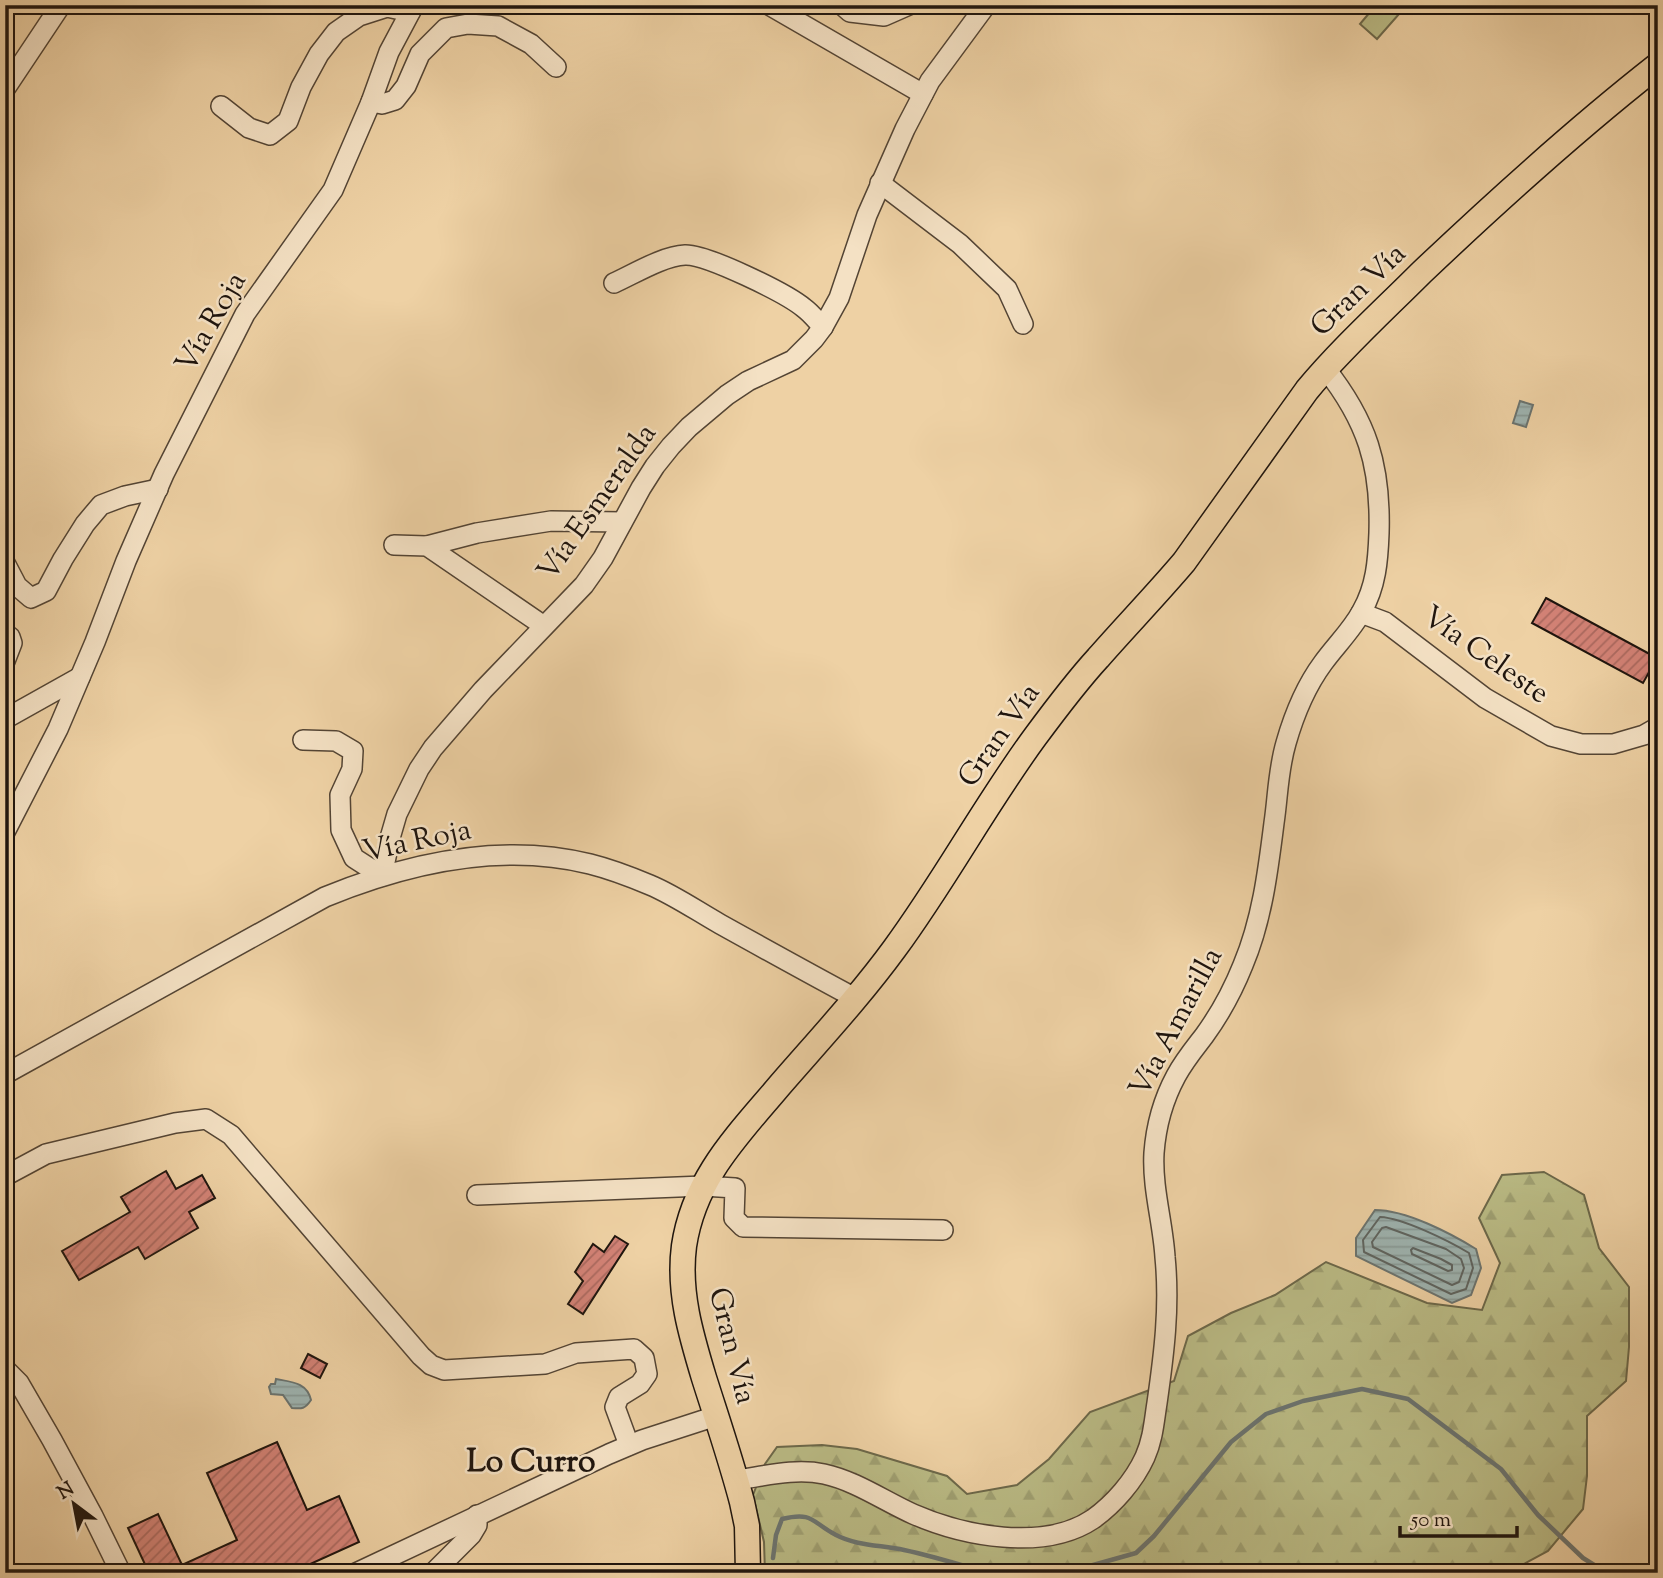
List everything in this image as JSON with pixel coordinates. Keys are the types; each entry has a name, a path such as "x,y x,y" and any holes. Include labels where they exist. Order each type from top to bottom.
{"main road":[{"name":"Gran Vía","path":"748,1573 747,1526 736,1480 690,1330 683,1288 682,1267 688,1226 694,1206 716,1163 895,949 1005,781 1062,701 1184,562 1325,368 1511,188 1658,65"}],"street":[{"path":"5,89 61,5"},
{"path":"769,5 923,94"},
{"path":"842,5 850,12 884,16 909,5"},
{"name":"Vía Esmeralda","path":"382,876 397,814 419,769 449,728 483,690 584,585 603,558 655,466 689,427 717,402 748,381 793,360 823,327 839,298 863,226 905,129 930,81 986,5"},
{"path":"221,106 249,128 270,135 288,121 301,87 319,54 336,32 359,16 387,7 412,9"},
{"name":"Vía Roja","path":"5,832 14,798 58,729 164,474 245,314 333,190 371,102 389,52 412,9"},
{"path":"371,102 382,104 395,100 407,86 420,54 446,28 468,24 498,26 531,44 556,67"},
{"path":"880,183 960,244 1007,289 1023,324"},
{"path":"614,284 657,262 685,255 714,262 760,283 803,307 823,327"},
{"name":"Vía Amarilla","path":"736,1480 794,1471 821,1474 850,1482 914,1514 974,1533 1040,1537 1064,1532 1090,1520 1112,1502 1143,1462 1153,1437 1166,1343 1166,1257 1153,1162 1158,1123 1169,1088 1219,1014 1253,939 1275,819 1279,771 1284,747 1300,704 1320,667 1361,613 1378,566 1380,514 1377,476 1367,438 1344,393 1325,368"},
{"path":"5,563 17,586 31,598 46,591 85,524 101,505 125,496 158,489"},
{"path":"394,545 427,546 477,533 551,521 622,522"},
{"path":"427,546 544,626"},
{"name":"Vía Celeste","path":"1361,613 1385,622 1485,698 1551,736 1597,745 1629,740 1658,727"},
{"path":"5,634 10,637 12,643 5,661"},
{"path":"5,719 80,677"},
{"path":"303,740 336,741 353,751 352,769 340,795 341,830 354,858 382,876"},
{"name":"Vía Roja","path":"5,1073 325,897 382,876 444,861 508,855 540,856 590,864 651,885 855,998"},
{"path":"5,1176 46,1154 175,1123 206,1119 231,1135 431,1365 444,1370 544,1364 576,1353 635,1349 644,1358 647,1374 640,1384 619,1397 615,1407 629,1445"},
{"path":"477,1195 703,1186 735,1188 734,1218 743,1227 943,1230"},
{"path":"5,1369 19,1383 52,1440 121,1573"},
{"path":"356,1573 629,1445 716,1416"},
{"path":"433,1573 471,1535 477,1525 477,1515"}],"green space":[{"path":"1376,5 1407,5 1377,39 1360,24"},
{"path":"1544,1172 1584,1195 1599,1248 1629,1287 1629,1347 1626,1381 1587,1416 1587,1476 1583,1509 1548,1551 1522,1565 1514,1573 765,1573 764,1542 753,1495 765,1464 777,1447 822,1445 857,1449 947,1476 967,1494 1017,1485 1049,1459 1090,1412 1174,1381 1188,1336 1231,1313 1275,1295 1326,1262 1427,1303 1482,1310 1500,1263 1479,1218 1502,1175"}],"water":[{"path":"1520,401 1533,405 1526,427 1513,423"},
{"path":"1375,1210 1414,1218 1476,1249 1481,1268 1471,1295 1452,1303 1356,1256 1356,1238"},
{"path":"276,1379 302,1386 311,1400 303,1408 292,1408 283,1395 271,1394 269,1387 275,1384"}],"building":[{"path":"1546,598 1657,658 1643,683 1532,623"},
{"path":"166,1171 176,1189 202,1175 215,1198 189,1212 198,1228 145,1259 138,1247 79,1280 62,1251 130,1212 121,1197"},
{"path":"615,1236 628,1244 583,1314 568,1304 583,1281 575,1272 593,1244 604,1252"},
{"path":"308,1354 327,1364 320,1378 301,1368"},
{"path":"277,1442 307,1510 339,1496 359,1542 308,1565 312,1573 149,1573 128,1528 158,1514 182,1565 237,1540 207,1473"}],"waterway":[{"path":"1015,1573 1086,1567 1136,1553 1154,1536 1231,1442 1266,1414 1303,1401 1362,1389 1408,1399 1501,1469 1538,1515 1583,1558 1607,1573"},
{"path":"773,1558 776,1535 782,1519 801,1516 852,1541 915,1552 988,1573"}],"district":[{"name":"Lo Curro","path":"531,1463"}]}
